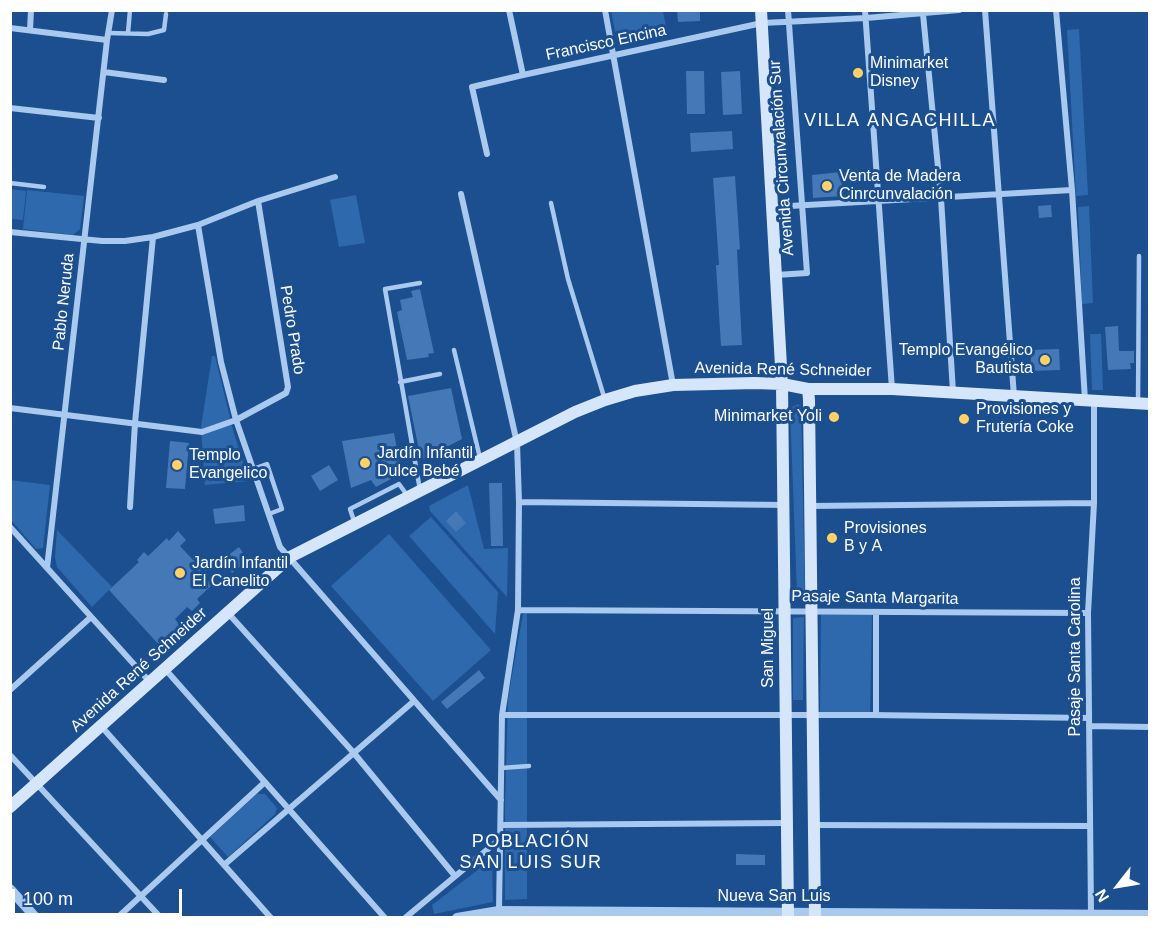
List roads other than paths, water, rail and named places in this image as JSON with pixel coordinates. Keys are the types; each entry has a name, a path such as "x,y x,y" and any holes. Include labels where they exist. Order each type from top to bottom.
{"main road":[{"name":"Avenida Circunvalación Sur","path":"762,17 782,384"},
{"name":"Avenida René Schneider","path":"10,807 290,557 575,412 605,400 635,391 673,384 754,383 782,384 808,389 892,389 1144,403"},
{"name":"San Miguel","path":"782,384 788,915"},
{"path":"808,389 814,915"}],"street":[{"path":"30,30 31,10"},
{"name":"Pablo Neruda","path":"47,568 107,37 112,10"},
{"path":"509,10 523,75"},
{"path":"605,10 673,384"},
{"name":"Avenida Circunvalación Sur","path":"776,275 807,273 788,10"},
{"path":"865,10 892,389"},
{"name":"Francisco Encina","path":"487,154 472,87 614,55 762,17 789,22 959,10"},
{"path":"985,10 1014,396"},
{"name":"Pasaje Santa Carolina","path":"1056,10 1089,400 1094,503 1088,613 1091,914"},
{"path":"923,14 940,198 953,392"},
{"path":"10,28 107,37"},
{"path":"104,72 164,80"},
{"path":"10,108 99,118"},
{"path":"10,232 125,241 153,237 198,225 258,201 335,177"},
{"path":"772,207 1072,190"},
{"path":"461,194 517,443 518,610 502,715 500,911"},
{"name":"Pedro Prado","path":"10,408 202,432 236,420 286,393 288,387 258,201"},
{"path":"198,225 221,362 236,420 280,547 501,800"},
{"path":"130,507 135,423 153,237"},
{"path":"519,502 785,505"},
{"path":"810,506 1094,503"},
{"path":"10,527 150,682"},
{"name":"Pasaje Santa Margarita","path":"518,610 1088,613"},
{"path":"227,612 353,752 455,876"},
{"path":"876,612 876,716"},
{"path":"12,686 91,617"},
{"path":"165,669 385,918"},
{"path":"224,865 414,701"},
{"path":"502,715 1089,718"},
{"path":"101,726 271,918"},
{"path":"1089,726 1149,727"},
{"path":"10,755 161,918"},
{"path":"117,918 265,782"},
{"path":"501,825 787,823"},
{"path":"813,825 1090,826"},
{"path":"405,918 501,839"},
{"path":"10,889 36,918"},
{"name":"Nueva San Luis","path":"457,918 500,911 788,915 1149,915"}],"lane":[{"path":"128,33 130,10"},
{"path":"107,37 128,33 148,34 164,30 166,14"},
{"path":"10,183 44,187"},
{"path":"550,202 568,279 605,400"},
{"path":"1139,256 1144,403"},
{"path":"420,283 385,289 420,490"},
{"path":"454,350 480,460"},
{"path":"400,382 440,374"},
{"path":"253,469 267,464 282,509 269,514"},
{"path":"501,768 529,766"}],"place":[{"name":"Minimarket Disney","path":"858,73"},
{"name":"Venta de Madera Cinrcunvalación","path":"827,186"},
{"name":"Templo Evangélico Bautista","path":"1045,360"},
{"name":"Minimarket Yoli","path":"834,417"},
{"name":"Provisiones y Frutería Coke","path":"964,419"},
{"name":"Jardín Infantil Dulce Bebé","path":"365,463"},
{"name":"Templo Evangelico","path":"177,465"},
{"name":"Provisiones B y A","path":"832,538"},
{"name":"Jardín Infantil El Canelito","path":"180,573"}],"district":[{"name":"VILLA ANGACHILLA","path":"900,121"},
{"name":"POBLACIÓN SAN LUIS SUR","path":"531,852"}]}
